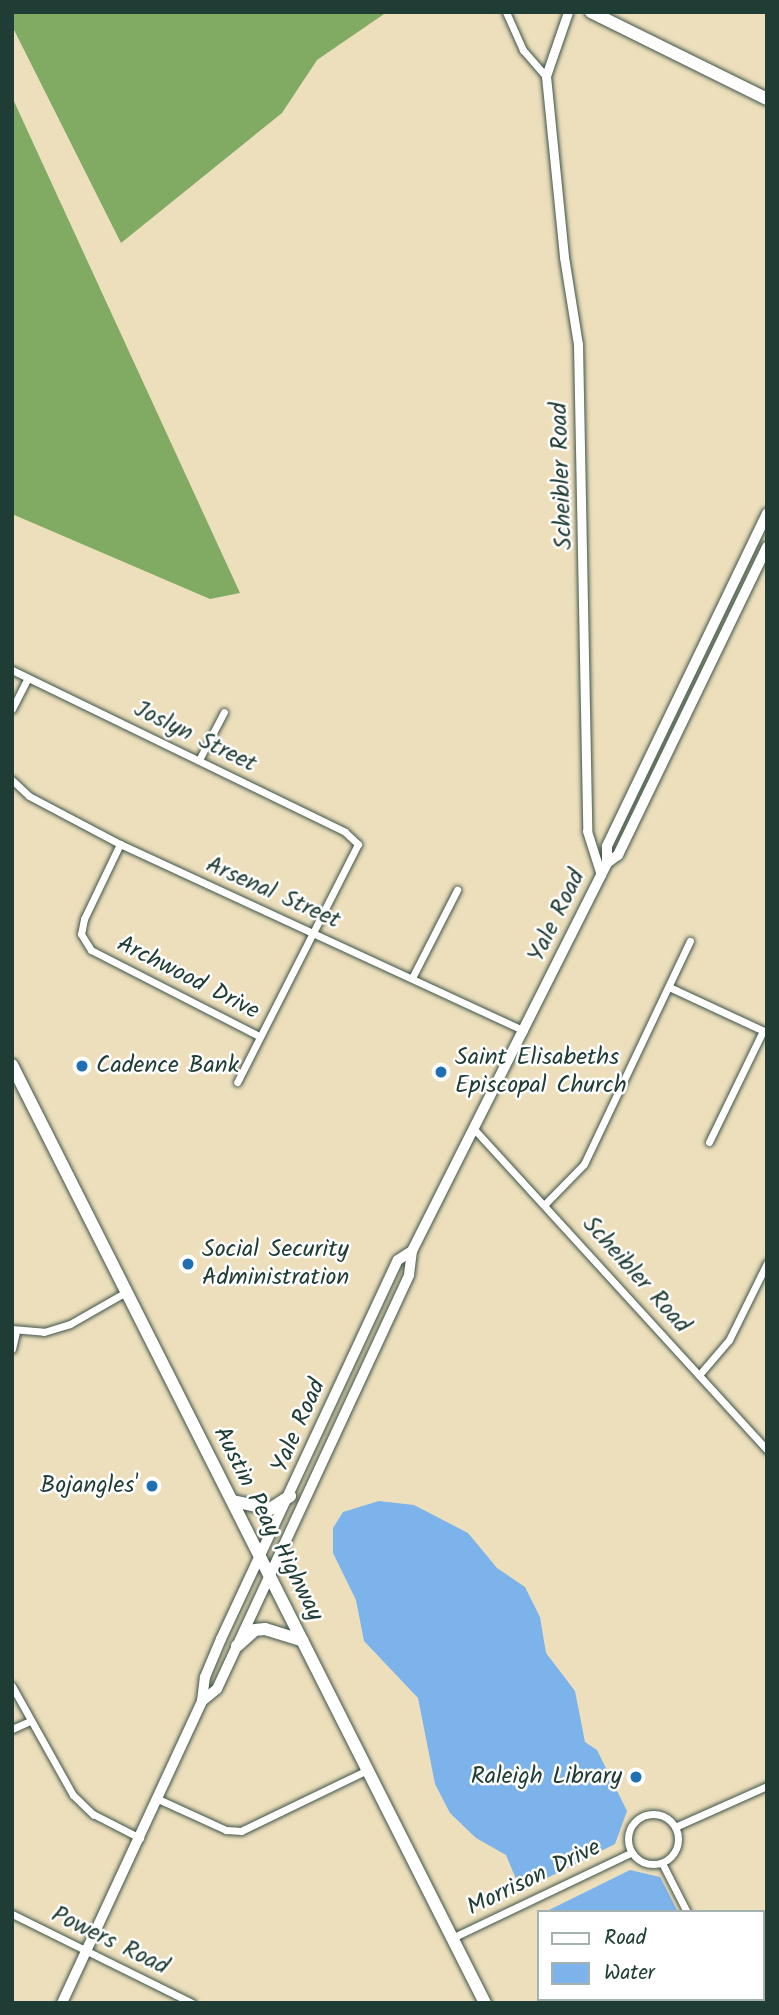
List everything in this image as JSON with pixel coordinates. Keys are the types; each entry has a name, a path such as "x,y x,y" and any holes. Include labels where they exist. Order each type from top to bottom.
{"main road":[{"path":"591,12 767,99"},
{"name":"Yale Road","path":"202,1701 217,1689 409,1275 412,1251 607,863 607,846 767,514"},
{"name":"Yale Road","path":"607,863 618,855 767,547"},
{"name":"Austin Peay Highway","path":"12,1065 485,2003"},
{"name":"Yale Road","path":"62,2003 141,1838 202,1701 205,1677 398,1260 412,1251"},
{"path":"233,1501 270,1509 290,1496"},
{"path":"237,1646 255,1630 265,1629 302,1640"}],"street":[{"path":"506,12 523,50 546,76"},
{"name":"Scheibler Road","path":"568,12 546,76 564,257 578,341 587,831 601,875"},
{"name":"Joslyn Street","path":"12,670 345,832 358,844 315,934"},
{"path":"12,709 28,678"},
{"path":"199,760 224,712"},
{"name":"Arsenal Street","path":"12,780 29,796 120,844 315,934 414,976 524,1031"},
{"name":"Archwood Drive","path":"120,844 84,919 81,934 91,950 259,1036"},
{"path":"414,976 457,890"},
{"path":"237,1082 315,934"},
{"path":"546,1203 584,1164 690,941"},
{"path":"669,987 765,1032 709,1142"},
{"name":"Scheibler Road","path":"474,1129 546,1203 767,1450"},
{"path":"699,1375 729,1339 767,1263"},
{"path":"12,1349 14,1330 44,1332 70,1324 127,1292"},
{"path":"12,1686 73,1795 93,1814 141,1838"},
{"path":"12,1729 30,1721"},
{"path":"158,1798 226,1830 242,1831 367,1770"},
{"path":"674,1827 767,1786"},
{"path":"663,1817 674,1827 677,1844 662,1863 645,1863 632,1852 628,1837 640,1818 663,1817"},
{"name":"Morrison Drive","path":"452,1938 632,1852"},
{"path":"662,1863 686,1910"},
{"name":"Powers Road","path":"12,1914 192,2003"}],"green space":[{"path":"12,12 387,12 317,60 282,113 121,243 12,26"},
{"path":"12,97 240,593 210,599 12,514"}],"water":[{"path":"379,1501 414,1505 468,1533 497,1568 525,1587 540,1617 546,1653 575,1691 585,1742 597,1750 627,1811 615,1844 521,1891 506,1855 476,1838 450,1813 435,1784 418,1698 364,1641 356,1600 333,1553 333,1528 343,1512"},
{"path":"630,1870 660,1877 677,1910 549,1910"},
{"path":"631,2001 686,2001 685,2003"}],"place":[{"name":"Cadence Bank","path":"82,1066"},
{"name":"Saint Elisabeths Episcopal Church","path":"441,1072"},
{"name":"Social Security Administration","path":"188,1264"},
{"name":"Bojangles'","path":"152,1486"},
{"name":"Raleigh Library","path":"636,1777"}]}
